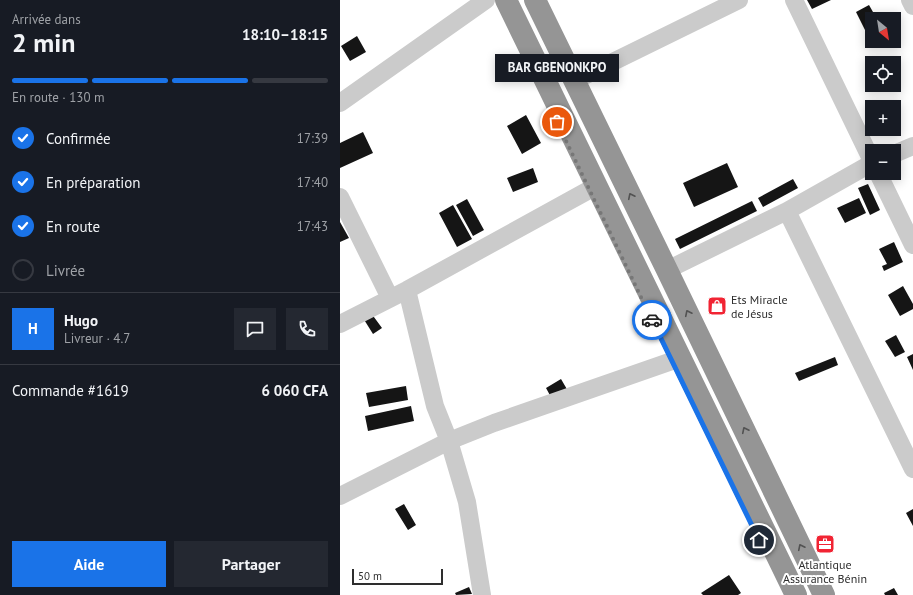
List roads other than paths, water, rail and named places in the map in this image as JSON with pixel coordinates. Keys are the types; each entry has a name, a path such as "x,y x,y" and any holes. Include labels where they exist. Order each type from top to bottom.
{"highway":[{"path":"506,0 796,595"},
{"path":"537,1 574,81 824,595"}],"street":[{"path":"340,103 486,0"},
{"path":"499,0 589,190 786,595"},
{"path":"574,81 739,0"},
{"path":"794,0 865,147"},
{"path":"910,0 913,6"},
{"path":"901,151 913,146"},
{"path":"667,270 787,211 865,166"},
{"path":"881,180 913,245"},
{"path":"340,324 407,290 589,190"},
{"path":"340,197 390,298"},
{"path":"787,211 913,469"},
{"path":"407,290 435,406 449,441 467,502 482,595"},
{"path":"340,496 449,441 494,423 672,361"}],"place":[{"name":"BAR GBENONKPO","path":"557,122"},
{"name":"Ets Miracle de Jésus","path":"717,306"},
{"name":"Atlantique Assurance Bénin","path":"825,544"}]}
